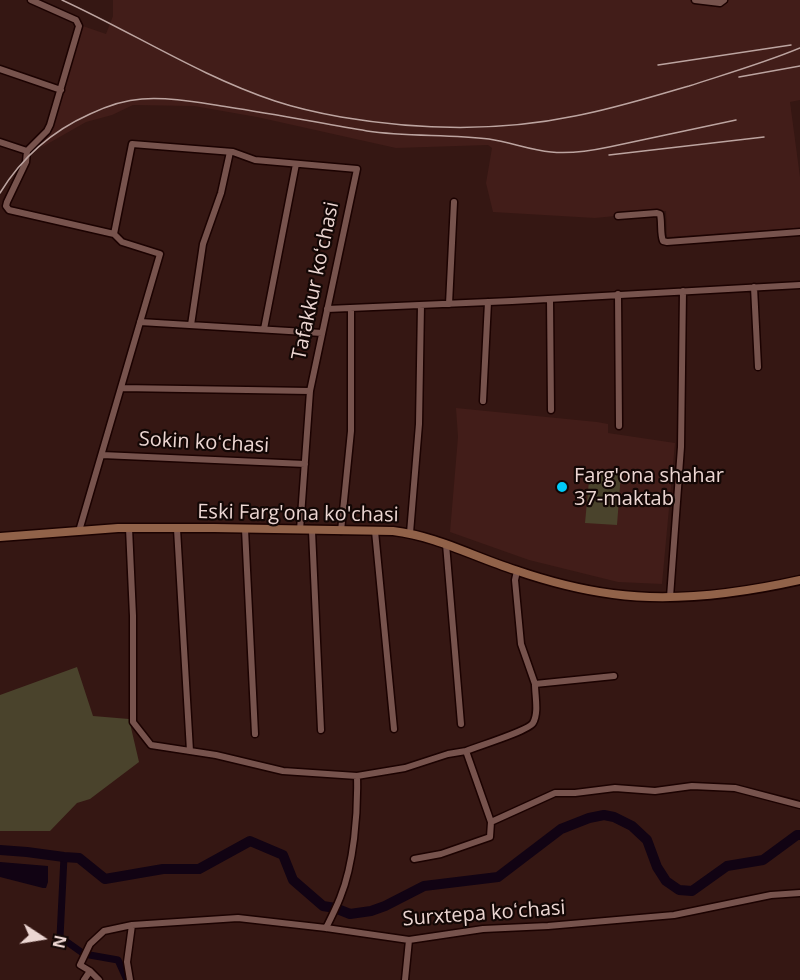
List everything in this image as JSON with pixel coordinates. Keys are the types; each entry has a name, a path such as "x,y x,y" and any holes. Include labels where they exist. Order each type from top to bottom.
{"main road":[{"name":"Eski Farg'ona ko'chasi","path":"0,537 129,528 375,531 410,533 517,571 612,594 670,597 744,590 800,580"}],"street":[{"path":"31,0 79,23 62,90 49,129 27,151 26,162 6,206 9,210 114,234 132,144 230,152 221,193 203,244 191,325"},
{"path":"695,0 720,3 724,0"},
{"path":"0,69 62,90"},
{"path":"0,142 27,151"},
{"name":"Tafakkur koʻchasi","path":"230,152 255,160 357,169 309,391 300,530"},
{"path":"264,329 296,164"},
{"path":"449,304 454,202"},
{"path":"618,216 660,214 663,241 667,242 800,232"},
{"name":"Sokin koʻchasi","path":"79,531 160,254 122,242 114,234"},
{"path":"327,309 800,285"},
{"path":"754,287 758,367"},
{"path":"670,597 681,447 683,291"},
{"path":"618,294 619,426"},
{"path":"550,299 551,410"},
{"path":"483,401 488,302"},
{"path":"410,533 419,424 421,305"},
{"path":"341,531 351,431 351,308"},
{"path":"140,322 322,333"},
{"path":"121,388 309,391"},
{"name":"Sokin koʻchasi","path":"102,454 305,464"},
{"path":"129,528 133,616 133,722 151,745 216,755 283,771 357,776 405,768 448,754 466,751 524,730 533,724 536,712 535,684 521,644 515,580 517,571"},
{"path":"177,529 190,751"},
{"path":"245,529 255,734"},
{"path":"312,531 321,730"},
{"path":"375,531 394,729"},
{"path":"446,544 461,724"},
{"path":"535,684 614,676"},
{"path":"414,859 441,854 490,837 491,822 466,751"},
{"path":"327,928 346,880 358,803 357,776"},
{"path":"491,822 555,793 615,788 655,791 692,786 735,788 800,805"},
{"name":"Surxtepa koʻchasi","path":"90,971 80,965 88,947 104,931 132,925 238,918 409,940 483,929 674,915 771,895 800,893"},
{"path":"130,980 127,962 132,925"},
{"path":"405,980 409,940"},
{"path":"84,980 90,971 99,980"}],"shaded area":[{"path":"113,0 800,0 800,100 790,102 800,177 800,228 667,237 666,211 595,218 493,212 486,183 492,148 488,145 396,148 257,117 194,106 133,105 112,115 86,122 42,147 77,24 106,34 113,16"},
{"name":"Farg'ona shahar 37-maktab","path":"456,408 597,422 608,424 608,433 675,443 662,584 618,582 529,560 450,532 458,437"},
{"path":"590,470 621,473 617,525 585,523"},
{"path":"77,667 93,716 129,719 139,762 90,799 77,803 50,831 0,831 0,695"},
{"path":"0,862 48,866 46,888 0,877"}],"waterway":[{"path":"0,850 79,858 105,879 163,869 199,869 250,841 283,855 293,880 323,906 350,914 385,906 424,886 498,877 561,829 604,815 632,826 647,840 657,867 666,881 679,890 692,891 727,866 763,860 800,835"},
{"path":"64,857 60,937 84,954 118,960 127,980"}],"railway":[{"path":"62,0 194,67 275,101 341,117 429,127 517,125 589,113 689,86 800,48"},
{"path":"658,65 791,45"},
{"path":"739,77 800,66"},
{"path":"0,193 28,157 63,128 96,111 135,100 185,101 367,131 489,139 558,153 602,148 736,120"},
{"path":"609,155 764,137"}],"place":[{"name":"Farg'ona shahar 37-maktab","path":"562,487"}]}
